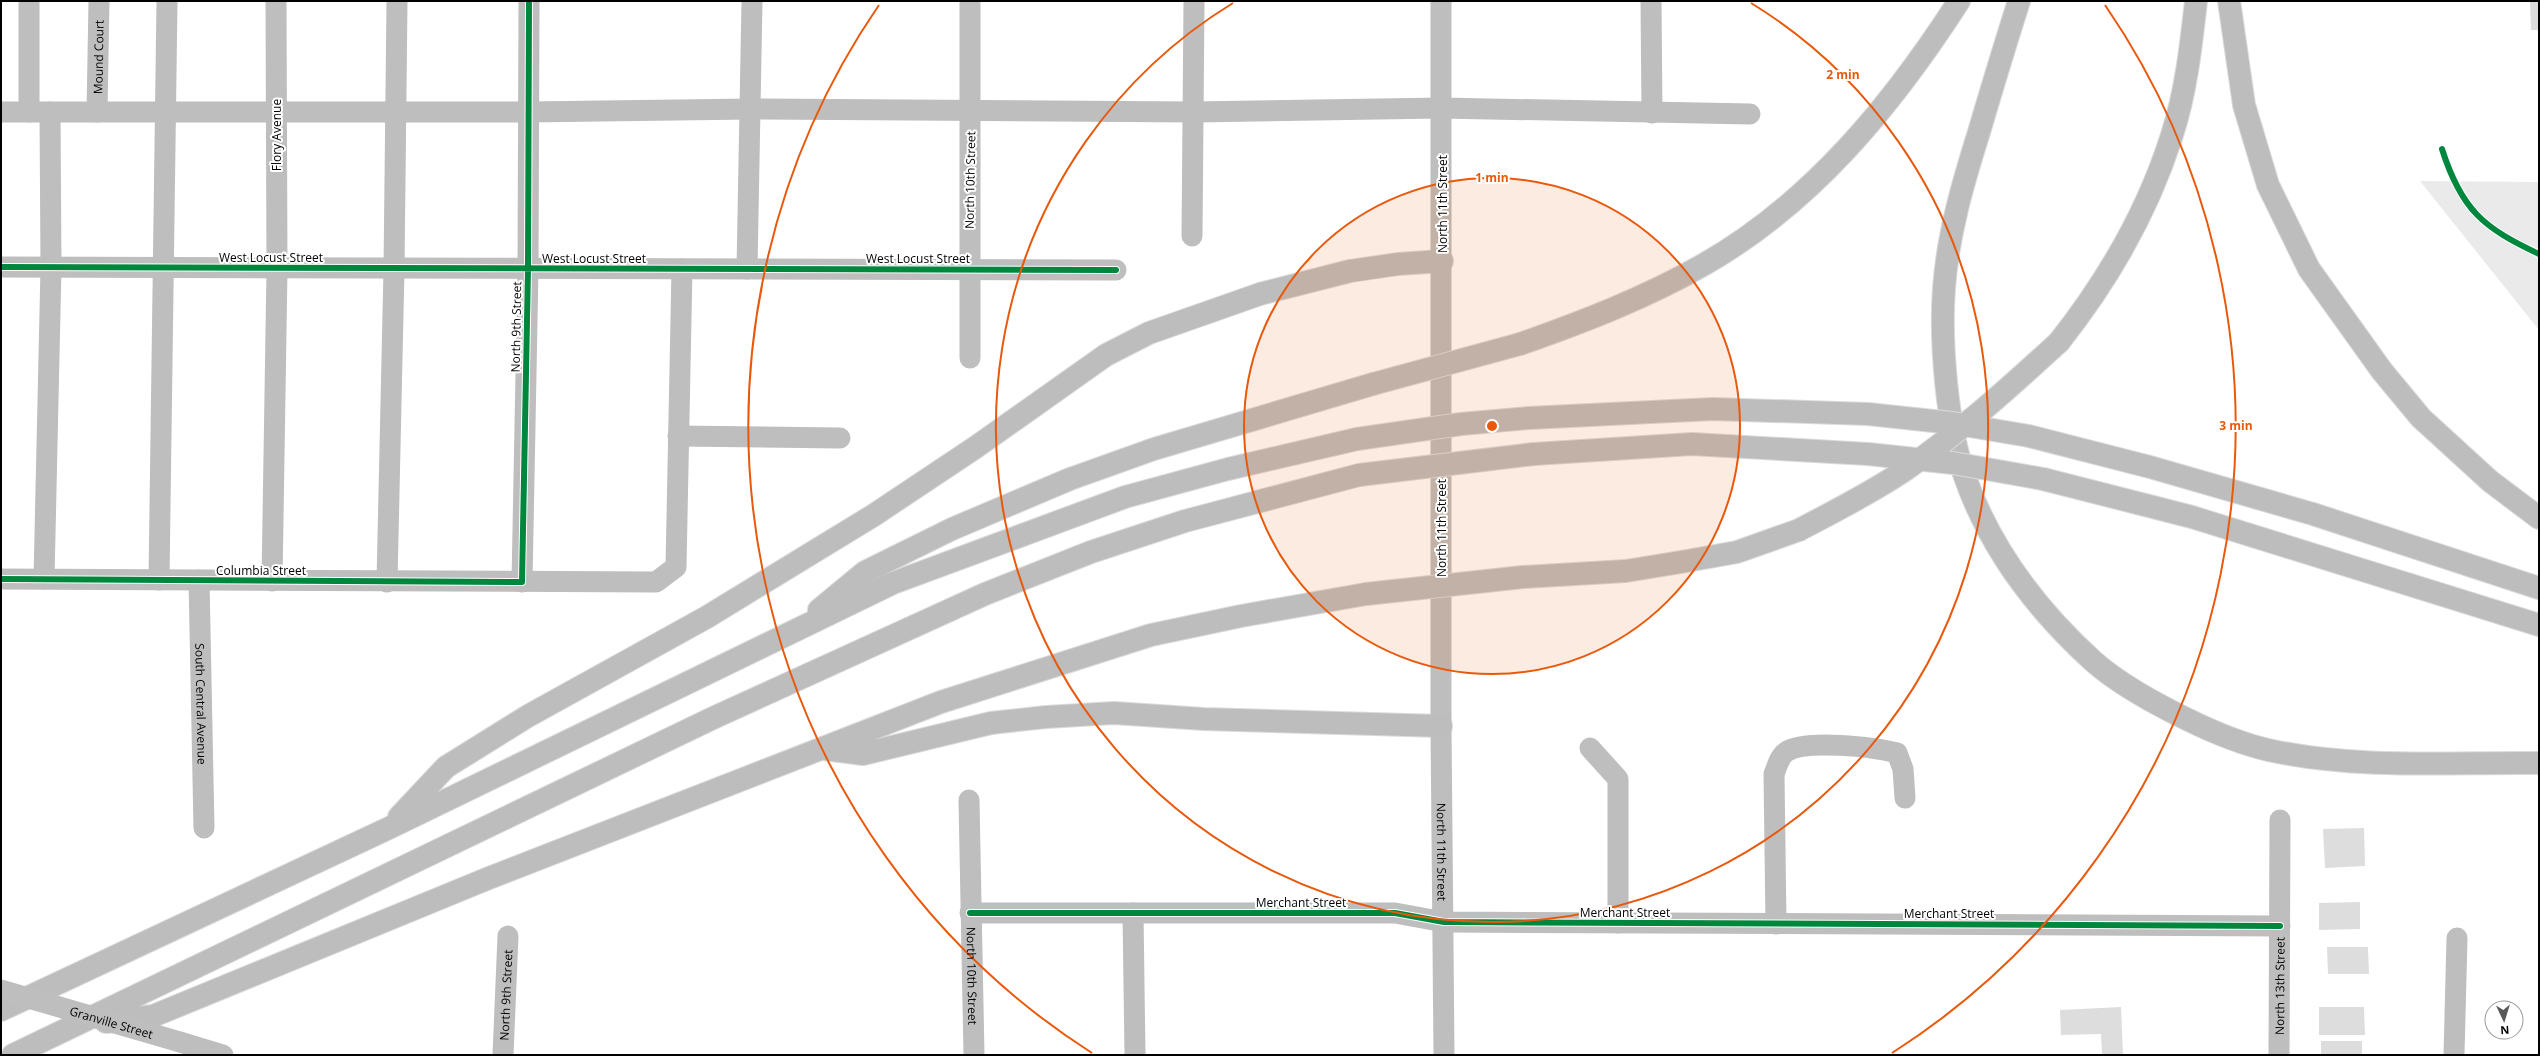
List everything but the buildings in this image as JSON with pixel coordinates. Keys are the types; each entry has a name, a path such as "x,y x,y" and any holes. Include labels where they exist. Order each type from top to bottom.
{"highway":[{"path":"791,632 865,572 952,529 1070,479 1154,449 1373,384 1520,344 1602,314 1704,264 1767,222 1796,198 1850,146 1908,75 1960,1"},
{"path":"2019,1 1955,210 1944,287 1943,336 1950,410 1963,474 1981,517 2007,564 2051,618 2094,663 2162,708 2237,742 2275,752 2324,760 2423,763 2539,763"},
{"path":"75,1025 153,1016 482,881 941,702 1151,635 1241,616 1366,594 1523,577 1626,571 1738,552 1799,530 1855,501 1904,470 1998,398 2059,342 2106,280 2135,226 2169,142 2186,78 2196,1"},
{"path":"2229,1 2244,106 2268,185 2309,269 2377,366 2421,418 2490,482 2539,518"},
{"path":"389,828 446,767 528,716 706,617 874,515 976,447 1106,355 1149,333 1260,294 1350,272 1442,261"},
{"path":"1,1010 389,828 893,583 1125,497 1228,469 1357,439 1461,424 1529,418 1713,409 1868,414 1952,422 2029,436 2150,467 2313,514 2539,588"},
{"path":"13,1055 713,718 985,594 1091,552 1185,521 1359,475 1534,454 1692,444 1868,454 1953,463 2043,479 2192,517 2539,625"},
{"path":"820,749 863,754 992,723 1046,717 1114,713 1204,719 1441,726"}],"street":[{"path":"29,1 29,112"},
{"name":"Mound Court","path":"98,112 99,1"},
{"path":"159,580 163,268 167,112 167,1"},
{"name":"Flory Avenue","path":"272,581 277,268 276,1"},
{"path":"387,582 394,269 397,1"},
{"name":"North 9th Street","path":"522,582 528,269 528,1"},
{"path":"747,269 752,109 752,1"},
{"name":"North 10th Street","path":"970,1 970,358"},
{"path":"1192,236 1194,1"},
{"name":"North 11th Street","path":"1441,1 1441,726 1444,922 1444,1055"},
{"path":"1651,1 1652,113"},
{"path":"1,112 395,113 752,109 1194,112 1441,108 1750,114"},
{"path":"44,579 51,267 50,112"},
{"name":"West Locust Street","path":"1,267 1116,270"},
{"path":"682,269 678,436 840,438"},
{"name":"Columbia Street","path":"1,579 387,582 656,582 676,567 678,436"},
{"name":"South Central Avenue","path":"199,580 204,828"},
{"path":"1776,924 1774,774 1778,762 1785,752 1798,747 1814,746 1883,749 1897,753 1904,769 1906,798"},
{"path":"1590,748 1618,779 1618,923"},
{"name":"North 10th Street","path":"969,800 970,913 974,1055"},
{"name":"North 13th Street","path":"2279,1055 2280,820"},
{"name":"Merchant Street","path":"970,913 1395,913 1444,922 2280,926"},
{"path":"1133,913 1135,1055"},
{"name":"North 9th Street","path":"503,1055 508,936"},
{"path":"2454,1055 2457,938"},
{"name":"Granville Street","path":"1,990 223,1055"}],"shaded area":[{"path":"2420,181 2539,182 2539,330"}],"cycle path":[{"path":"1,579 522,582 528,269 529,1"},
{"path":"2442,149 2457,187 2466,202 2477,214 2503,235 2539,254"},
{"path":"1,267 1116,270"},
{"path":"970,913 1395,913 1444,922 2280,926"}]}
